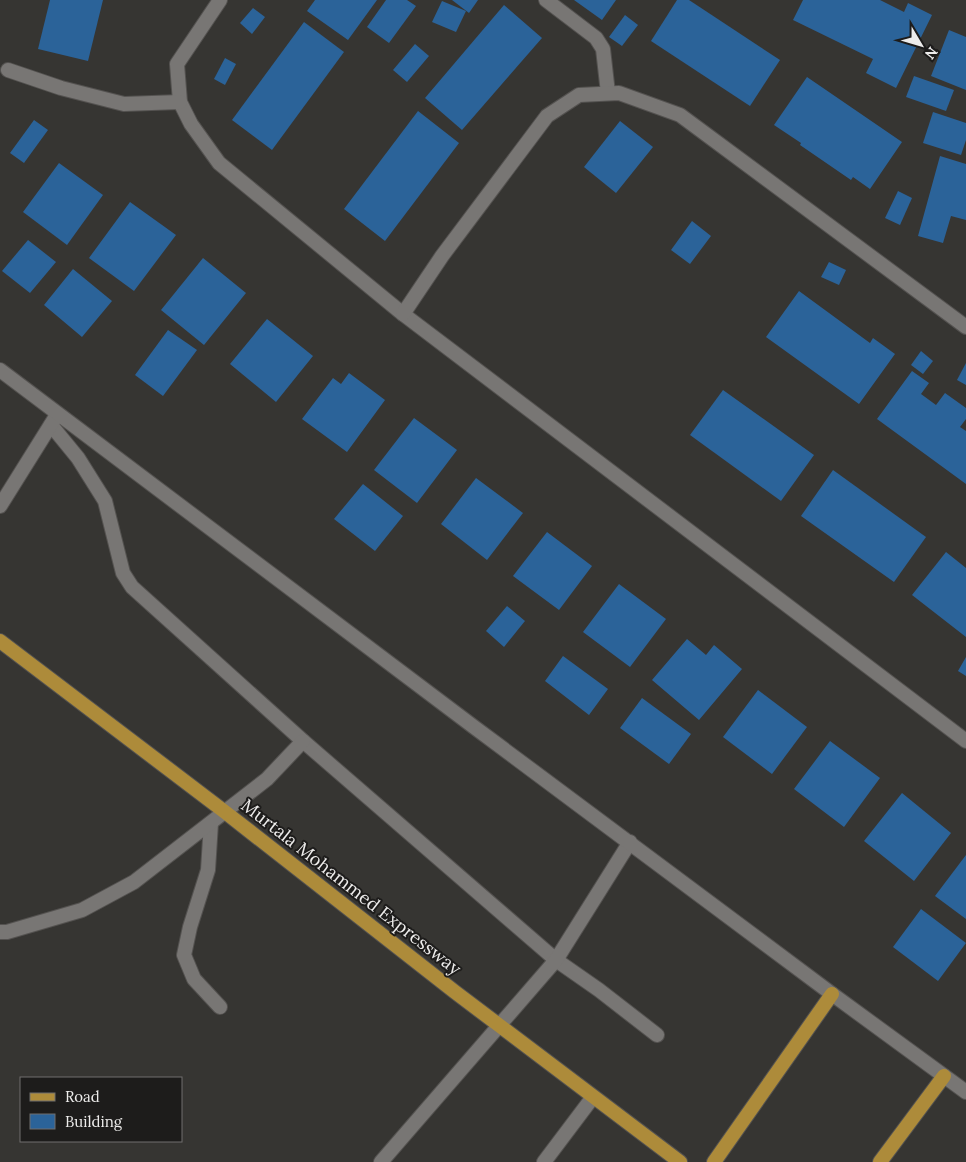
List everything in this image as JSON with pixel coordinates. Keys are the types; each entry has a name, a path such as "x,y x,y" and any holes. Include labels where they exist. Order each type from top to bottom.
{"main road":[{"name":"Murtala Mohammed Expressway","path":"0,641 225,812 498,1025 680,1162"},
{"path":"714,1162 832,994"},
{"path":"880,1162 944,1076"}],"street":[{"path":"220,0 176,64 180,102 191,124 219,163 403,314 966,741"},
{"path":"546,0 596,38 603,49 608,93"},
{"path":"8,70 61,88 124,104 180,102"},
{"path":"403,314 442,256 547,116 579,94 619,93 680,115 966,327"},
{"path":"0,370 54,419 630,842 966,1092"},
{"path":"0,506 5,486 54,419"},
{"path":"54,419 105,501 123,573 132,587 303,741 556,960 599,990 657,1035"},
{"path":"0,932 7,932 82,910 134,882 267,779 303,741"},
{"path":"211,823 208,870 190,927 184,955 194,979 220,1007"},
{"path":"381,1162 556,960 630,842"},
{"path":"544,1162 593,1097"}],"building":[{"path":"50,0 103,0 88,61 38,49"},
{"path":"315,0 377,0 348,40 307,11"},
{"path":"386,0 407,0 416,6 389,43 367,27"},
{"path":"452,0 478,0 469,13"},
{"path":"574,0 616,0 602,20"},
{"path":"677,0 689,0 780,60 750,106 651,41"},
{"path":"803,0 880,0 904,12 908,3 932,15 896,88 866,73 873,59 793,20"},
{"path":"442,1 466,11 456,32 432,22"},
{"path":"504,5 542,38 462,130 425,98"},
{"path":"253,8 265,17 252,34 240,23"},
{"path":"625,15 638,25 622,46 609,37"},
{"path":"304,22 344,52 272,150 232,120"},
{"path":"949,30 966,37 966,90 931,76"},
{"path":"415,44 429,56 407,82 393,70"},
{"path":"225,58 236,64 225,85 214,79"},
{"path":"914,76 954,90 946,111 906,97"},
{"path":"807,77 902,142 870,189 853,177 851,180 774,125"},
{"path":"418,111 459,143 385,241 344,209"},
{"path":"933,112 966,123 966,140 961,155 923,143"},
{"path":"34,120 48,130 24,163 10,153"},
{"path":"620,121 653,147 616,193 584,167"},
{"path":"940,156 966,164 966,220 951,216 943,243 918,236"},
{"path":"59,163 103,195 67,245 23,212"},
{"path":"898,191 912,198 900,225 885,218"},
{"path":"130,202 176,235 134,291 89,258"},
{"path":"692,221 711,236 690,264 671,250"},
{"path":"28,240 56,262 30,293 2,271"},
{"path":"203,258 246,293 204,345 161,310"},
{"path":"829,262 846,270 839,285 821,277"},
{"path":"73,269 112,301 82,337 44,305"},
{"path":"799,291 870,343 873,338 895,354 859,404 766,337"},
{"path":"267,319 313,356 276,402 230,364"},
{"path":"168,330 197,350 163,396 135,375"},
{"path":"921,351 933,361 923,374 911,365"},
{"path":"966,363 966,385 957,380"},
{"path":"912,371 929,383 921,394 936,405 945,393 966,408 966,419 960,427 966,431 966,484 877,419"},
{"path":"349,373 385,400 347,452 302,419 333,378 341,384"},
{"path":"723,390 814,455 781,501 690,435"},
{"path":"414,418 457,450 417,503 374,470"},
{"path":"833,470 926,537 894,582 801,516"},
{"path":"476,478 523,513 487,560 441,524"},
{"path":"363,484 403,516 375,551 334,519"},
{"path":"547,532 592,566 559,610 513,576"},
{"path":"946,552 966,568 966,637 912,595"},
{"path":"619,584 666,619 630,667 583,632"},
{"path":"507,606 525,621 504,647 486,631"},
{"path":"687,639 706,655 714,645 742,669 699,720 652,680"},
{"path":"563,656 608,689 589,715 545,681"},
{"path":"966,657 966,676 958,671"},
{"path":"758,690 807,727 772,774 723,737"},
{"path":"642,698 691,734 669,764 620,728"},
{"path":"830,741 880,778 844,827 794,789"},
{"path":"902,793 951,833 914,881 864,841"},
{"path":"966,855 966,919 935,896"},
{"path":"921,909 966,943 938,981 893,947"}]}
